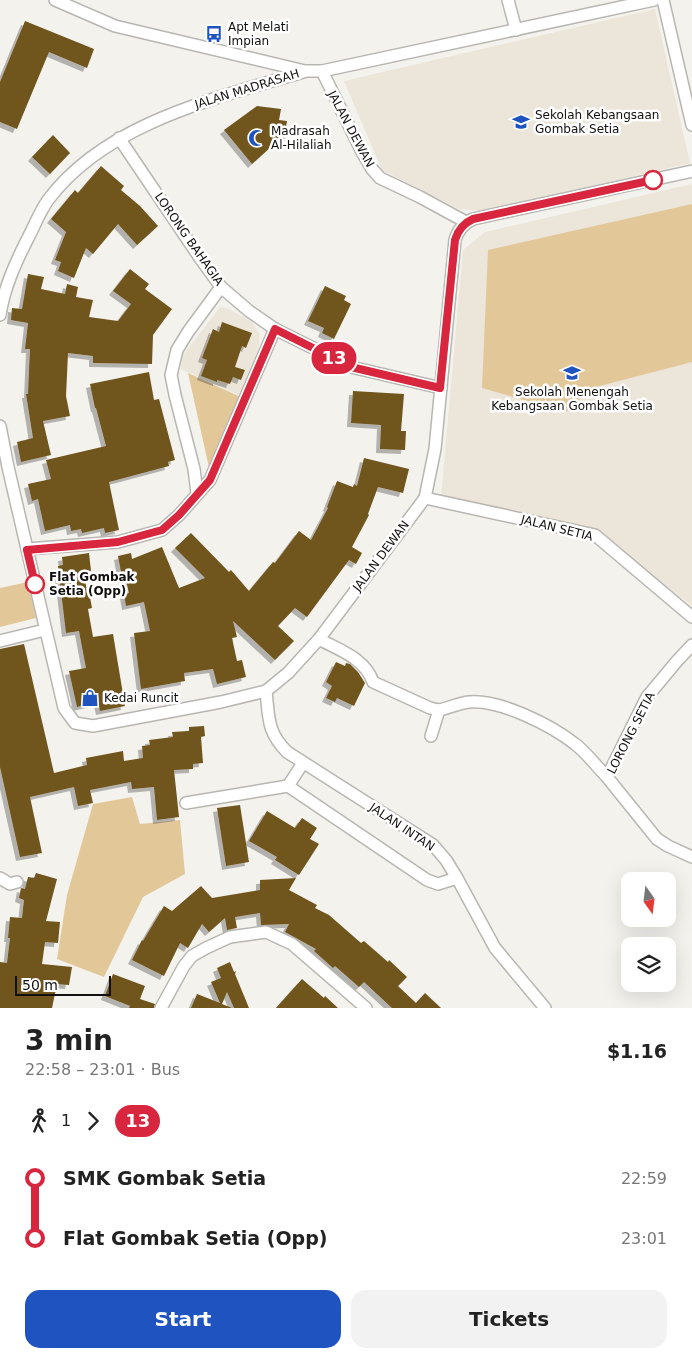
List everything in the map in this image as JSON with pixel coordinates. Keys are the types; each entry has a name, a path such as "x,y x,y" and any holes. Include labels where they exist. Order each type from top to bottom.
{"street":[{"path":"55,0 115,26 306,71"},
{"path":"508,0 516,30"},
{"name":"JALAN MADRASAH","path":"0,315 15,264 47,201 89,159 119,138 190,107 306,71 322,71 654,0"},
{"path":"663,0 692,125"},
{"name":"JALAN DEWAN","path":"46,630 64,708 75,723 93,726 221,702 266,691 288,673 319,639 425,498 435,449 455,240 466,222 380,178 362,152 322,71"},
{"name":"LORONG BAHAGIA","path":"119,138 221,287 249,311 275,329 351,367 440,388"},
{"path":"466,222 692,171"},
{"path":"197,493 194,469 174,395 171,375 177,350 221,287"},
{"path":"27,550 118,542 162,530 179,515 210,480 275,329"},
{"path":"0,426 46,630 0,641"},
{"name":"JALAN SETIA","path":"425,498 595,535 692,617"},
{"path":"319,639 353,657 370,672 373,682 430,708 439,710 468,702 491,703 542,723 576,744 607,778"},
{"name":"LORONG SETIA","path":"692,645 647,696 607,778 657,839 692,856"},
{"name":"JALAN INTAN","path":"266,691 271,728 276,741 286,752 433,845 446,860 457,878 495,948 545,1008"},
{"path":"431,736 439,710"},
{"path":"288,786 303,763"},
{"path":"186,803 288,786 428,880 438,884 457,878"},
{"path":"0,878 10,884 17,882"},
{"path":"161,1008 184,966 192,956 230,937 266,932 292,944 366,1008"}],"shaded area":[{"name":"Sekolah Kebangsaan Gombak Setia","path":"655,9 690,163 486,211 459,209 382,170 344,81"},
{"name":"Sekolah Menengah Kebangsaan Gombak Setia","path":"692,184 692,606 596,531 441,497 463,250 485,232"},
{"path":"692,204 692,362 592,388 566,412 482,388 488,250"},
{"path":"220,307 229,309 252,322 260,334 259,345 243,397 181,369 183,355"},
{"path":"188,373 243,398 210,472"},
{"path":"28,582 36,618 0,627 0,588"},
{"path":"132,797 140,824 180,820 185,874 143,897 104,977 57,959 67,895 93,804"}],"building":[{"path":"25,21 94,49 87,68 49,52 17,129 0,122 0,82"},
{"name":"Madrasah Al-Hilaliah","path":"257,106 281,109 279,120 287,121 283,146 273,145 252,164 224,130"},
{"path":"53,135 70,153 50,174 32,157"},
{"path":"101,166 124,186 121,190 140,206 158,226 137,245 118,224 93,254 86,248 74,278 58,271 61,262 55,260 66,232 51,219 75,190 78,193"},
{"path":"130,269 149,284 145,289 172,309 153,335 152,364 93,363 93,356 68,353 66,396 70,416 43,421 51,455 21,462 17,442 33,438 26,394 28,394 30,349 25,349 28,323 11,320 12,308 22,309 28,274 44,277 41,289 65,294 67,284 78,287 76,297 93,300 89,317 118,321 131,304 113,291"},
{"path":"325,286 346,296 344,300 351,304 334,339 322,333 324,328 308,321"},
{"path":"222,322 252,333 246,348 242,346 235,367 245,370 241,380 233,377 230,384 217,380 217,382 201,376 207,360 202,358 213,329 219,332"},
{"path":"149,372 154,400 159,399 175,460 168,462 169,466 109,482 119,530 105,533 104,528 82,533 81,529 71,531 70,525 45,531 38,499 32,501 28,484 51,479 46,460 106,446 90,384"},
{"path":"353,391 404,394 401,431 406,431 405,450 380,449 381,425 351,423"},
{"path":"364,458 409,469 403,493 378,487 369,515 352,547 362,553 356,564 349,560 307,617 295,608 278,626 294,641 275,660 233,621 237,637 232,638 237,661 242,660 246,677 217,684 213,669 184,673 185,681 141,689 134,633 150,631 144,602 126,606 124,594 129,593 124,571 121,572 118,556 131,553 132,559 162,547 179,588 205,578 175,548 191,533 229,572 231,570 249,591 273,562 275,563 299,531 311,540 328,508 337,481 353,487 354,484 357,486"},
{"path":"89,553 91,571 84,572 87,593 89,592 92,608 88,609 93,637 113,634 125,706 100,711 98,702 77,707 69,671 86,668 79,631 66,633 58,566 63,565 62,557"},
{"path":"24,644 54,773 87,765 86,758 123,751 124,761 143,758 142,746 150,745 149,740 173,737 172,732 189,731 189,727 204,726 205,736 201,737 203,763 193,764 193,769 174,770 179,817 157,820 154,787 132,789 131,782 90,790 93,803 78,806 74,787 30,797 42,853 20,857 0,767 0,649"},
{"path":"336,662 345,666 346,663 350,664 365,683 354,706 337,698 335,702 326,698 332,686 326,682"},
{"path":"240,805 249,862 226,866 217,808"},
{"path":"267,811 295,828 302,818 317,828 310,839 319,844 299,875 275,860 277,857 249,841"},
{"path":"36,873 57,879 46,921 60,922 58,943 45,942 42,964 72,967 69,985 57,984 52,1008 0,1008 0,962 7,963 10,917 22,918 24,900 19,898 21,888 25,889 28,877 34,878"},
{"path":"296,878 289,890 317,905 315,908 329,915 361,943 364,941 388,962 389,960 407,977 398,986 416,1003 425,993 441,1008 392,1008 364,982 359,987 335,966 333,968 314,951 316,949 285,932 289,924 261,925 260,913 235,917 237,928 227,930 225,918 209,932 202,924 188,948 180,943 164,976 132,960 142,940 164,906 172,911 201,886 212,898 260,890 260,880"},
{"path":"230,962 234,972 236,971 235,974 249,1008 234,1008 227,992 222,1004 232,1008 191,1008 197,994 220,1003 211,982 221,978 217,968"},
{"path":"113,974 145,986 140,999 155,1004 154,1008 129,1008 130,1006 105,996"},
{"path":"302,979 324,998 325,996 338,1008 276,1008"}],"bus line":[{"name":"13","path":"35,584 27,550 118,542 162,530 179,515 210,480 275,329 351,367 440,388 455,240 466,222 653,180"}],"place":[{"name":"Apt Melati Impian","path":"214,34"},
{"name":"Sekolah Kebangsaan Gombak Setia","path":"521,122"},
{"name":"Madrasah Al-Hilaliah","path":"257,138"},
{"name":"Sekolah Menengah Kebangsaan Gombak Setia","path":"572,373"},
{"name":"Flat Gombak Setia (Opp)","path":"35,584"},
{"name":"Kedai Runcit","path":"90,698"}]}
